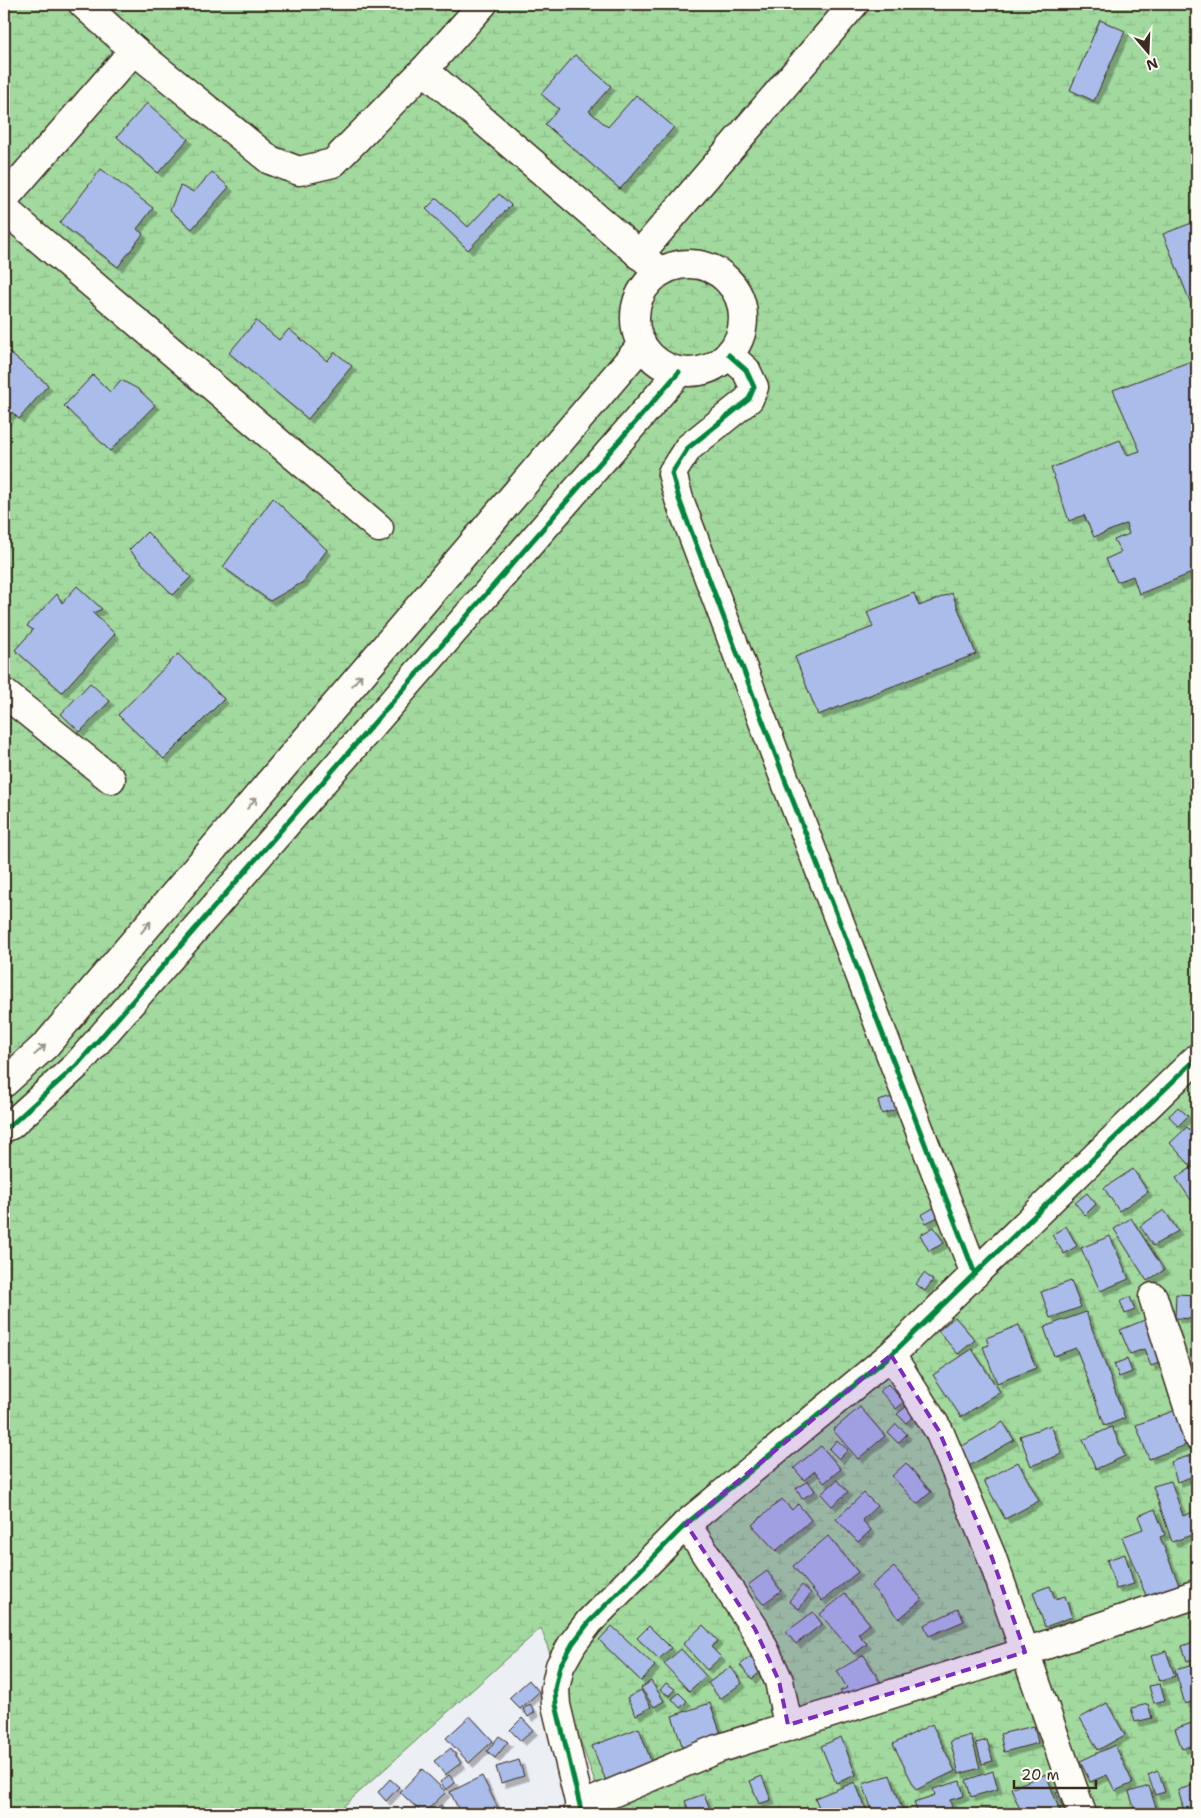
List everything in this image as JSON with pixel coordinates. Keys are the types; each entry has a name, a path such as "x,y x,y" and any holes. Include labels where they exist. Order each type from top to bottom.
{"street":[{"path":"83,4 134,50 270,160 299,171 333,162 424,70 483,4"},
{"path":"639,255 854,4"},
{"path":"4,199 134,50"},
{"path":"424,70 660,272"},
{"path":"4,209 379,528"},
{"path":"692,264 709,268 724,276 735,288 742,304 744,322 740,340 729,355 715,366 698,372 679,372 664,366 652,358 642,345 636,330 635,314 639,298 647,284 660,272 676,266 692,264"},
{"path":"4,1082 46,1045 642,345"},
{"path":"729,355 746,370 754,386 749,399 688,448 672,473 679,499 975,1274"},
{"path":"4,1128 11,1125 77,1065 679,372"},
{"path":"4,693 111,779"},
{"path":"1197,1058 891,1355 686,1524 589,1622 573,1643 560,1666 555,1689 556,1705 580,1811 717,1749 788,1725 1025,1652 1197,1594"},
{"path":"1153,1297 1197,1435"},
{"path":"891,1355 939,1431 991,1556 1082,1814"},
{"path":"686,1524 755,1629 779,1681 788,1725"}],"highlighted area":[{"path":"891,1355 939,1431 991,1555 1025,1652 788,1725 779,1681 755,1629 686,1524"}],"green space":[{"path":"4,4 1197,4 1197,1814 606,1814 541,1628 335,1814 4,1814"}],"building":[{"path":"1100,20 1125,31 1094,101 1070,90"},
{"path":"575,55 611,86 589,111 608,127 636,95 674,127 620,189 545,124 559,109 541,94"},
{"path":"147,103 188,139 158,173 117,137"},
{"path":"101,169 153,208 137,229 143,234 118,267 60,223"},
{"path":"212,172 229,187 192,229 170,210 180,186 194,192"},
{"path":"499,194 511,205 468,250 426,209 437,198 468,227"},
{"path":"1197,221 1197,319 1163,234"},
{"path":"256,321 279,340 289,329 327,361 335,352 352,366 308,419 229,353"},
{"path":"4,348 48,385 19,419 12,412 4,422"},
{"path":"1197,359 1197,571 1139,594 1133,576 1117,582 1106,559 1121,552 1114,540 1129,534 1126,524 1094,537 1084,515 1069,521 1051,468 1120,440 1127,455 1140,451 1113,390"},
{"path":"93,375 110,392 121,380 138,389 155,405 110,451 64,406"},
{"path":"273,498 327,550 303,582 270,601 223,567"},
{"path":"147,532 191,577 173,595 129,550"},
{"path":"77,586 102,609 93,613 115,634 62,692 15,650 33,630 27,626 57,594 62,603"},
{"path":"914,593 919,606 952,593 976,654 818,715 795,657 873,627 867,612"},
{"path":"178,654 224,699 164,759 118,715"},
{"path":"90,683 110,701 80,732 61,714"},
{"path":"893,1097 897,1109 882,1114 878,1101"},
{"path":"1178,1107 1188,1116 1178,1126 1169,1116"},
{"path":"1187,1127 1197,1138 1197,1157 1189,1164 1170,1143"},
{"path":"1197,1164 1197,1196 1191,1200 1176,1178"},
{"path":"1133,1169 1148,1192 1119,1211 1104,1188"},
{"path":"1087,1193 1096,1204 1085,1215 1075,1203"},
{"path":"937,1206 942,1215 926,1223 921,1215"},
{"path":"1164,1210 1178,1231 1153,1246 1140,1226"},
{"path":"1131,1218 1164,1270 1147,1281 1114,1229"},
{"path":"1066,1226 1077,1246 1064,1254 1052,1235"},
{"path":"934,1227 944,1243 929,1251 920,1235"},
{"path":"1110,1236 1129,1279 1100,1291 1081,1248"},
{"path":"924,1273 933,1280 925,1291 916,1284"},
{"path":"1071,1281 1081,1307 1050,1318 1041,1292"},
{"path":"1176,1294 1197,1295 1197,1319 1175,1318"},
{"path":"1130,1297 1135,1310 1125,1314 1120,1301"},
{"path":"1086,1312 1125,1418 1105,1426 1076,1348 1054,1356 1044,1327"},
{"path":"955,1317 975,1340 958,1354 938,1331"},
{"path":"1147,1319 1164,1361 1151,1366 1144,1349 1130,1354 1120,1330"},
{"path":"1019,1325 1036,1368 997,1383 983,1347 989,1345 986,1338"},
{"path":"972,1349 1000,1392 961,1417 933,1375"},
{"path":"1127,1359 1132,1372 1119,1377 1114,1364"},
{"path":"888,1384 904,1402 896,1409 880,1391"},
{"path":"907,1406 916,1414 906,1423 897,1414"},
{"path":"860,1407 885,1436 858,1459 833,1430"},
{"path":"1181,1408 1194,1442 1149,1459 1136,1425"},
{"path":"1003,1422 1014,1440 969,1466 959,1448"},
{"path":"896,1424 907,1434 898,1443 888,1433"},
{"path":"1051,1425 1062,1454 1031,1466 1020,1436"},
{"path":"1112,1427 1125,1456 1096,1469 1083,1440"},
{"path":"837,1440 848,1450 839,1459 829,1449"},
{"path":"821,1446 841,1469 824,1483 815,1471 804,1480 794,1468"},
{"path":"1197,1453 1197,1475 1177,1482 1171,1462"},
{"path":"1018,1462 1039,1501 1005,1519 984,1481"},
{"path":"906,1463 931,1492 917,1504 892,1476"},
{"path":"1197,1478 1197,1506 1190,1480"},
{"path":"837,1480 848,1492 832,1506 821,1494"},
{"path":"808,1481 815,1491 802,1499 796,1488"},
{"path":"1171,1481 1183,1516 1193,1512 1197,1524 1197,1533 1172,1542 1153,1486"},
{"path":"864,1493 877,1506 862,1520 871,1530 858,1542 836,1519"},
{"path":"782,1499 792,1510 798,1504 811,1520 776,1551 752,1525"},
{"path":"1155,1509 1165,1535 1160,1537 1181,1590 1149,1603 1122,1537 1143,1529 1138,1516"},
{"path":"828,1536 858,1572 822,1601 793,1566"},
{"path":"1125,1554 1134,1584 1116,1589 1107,1560"},
{"path":"894,1567 922,1599 899,1619 871,1586"},
{"path":"767,1571 781,1591 763,1604 748,1585"},
{"path":"802,1585 811,1593 799,1609 789,1601"},
{"path":"1050,1586 1055,1599 1065,1596 1072,1617 1045,1627 1033,1592"},
{"path":"845,1594 870,1624 858,1634 867,1644 854,1654 820,1614"},
{"path":"958,1609 964,1621 929,1636 924,1625"},
{"path":"813,1612 822,1624 796,1644 786,1632"},
{"path":"703,1625 718,1641 711,1647 721,1657 707,1670 683,1644"},
{"path":"612,1626 655,1666 641,1681 599,1640"},
{"path":"649,1626 671,1648 659,1659 637,1638"},
{"path":"1197,1641 1197,1657 1187,1661 1182,1646"},
{"path":"681,1649 706,1676 689,1691 664,1664"},
{"path":"1166,1651 1175,1676 1159,1681 1151,1656"},
{"path":"755,1653 766,1667 752,1679 740,1665"},
{"path":"864,1655 882,1686 849,1705 840,1691 847,1688 837,1671"},
{"path":"1197,1664 1197,1700 1185,1704 1175,1670"},
{"path":"731,1667 742,1683 720,1699 708,1683"},
{"path":"529,1680 539,1692 520,1709 509,1698"},
{"path":"651,1681 664,1701 654,1707 641,1688"},
{"path":"666,1683 675,1689 670,1696 660,1690"},
{"path":"1160,1684 1165,1700 1154,1703 1149,1686"},
{"path":"641,1690 651,1707 636,1715 627,1698"},
{"path":"679,1693 687,1701 680,1708 672,1699"},
{"path":"710,1703 722,1737 684,1751 672,1716"},
{"path":"1107,1703 1125,1735 1098,1750 1080,1718"},
{"path":"530,1704 535,1712 528,1717 523,1709"},
{"path":"1148,1704 1152,1718 1135,1722 1131,1708"},
{"path":"470,1716 493,1741 469,1763 446,1738"},
{"path":"522,1718 533,1730 521,1741 510,1730"},
{"path":"1197,1721 1197,1744 1182,1749 1175,1729"},
{"path":"932,1724 955,1771 916,1790 893,1744"},
{"path":"1034,1726 1038,1743 1004,1752 1000,1734"},
{"path":"639,1728 652,1764 606,1781 592,1746"},
{"path":"971,1735 980,1768 959,1774 950,1741"},
{"path":"499,1736 508,1742 495,1758 487,1751"},
{"path":"841,1737 856,1775 836,1783 821,1746"},
{"path":"987,1740 993,1761 982,1764 976,1743"},
{"path":"1115,1745 1133,1783 1115,1791 1107,1775 1090,1782 1080,1761"},
{"path":"451,1748 461,1763 445,1775 434,1761"},
{"path":"519,1760 524,1776 501,1783 496,1767"},
{"path":"422,1769 446,1792 423,1814 400,1792"},
{"path":"993,1771 998,1789 971,1797 966,1780"},
{"path":"1158,1771 1165,1792 1155,1795 1148,1775"},
{"path":"1046,1774 1061,1814 1022,1814 1011,1788"},
{"path":"449,1775 455,1783 446,1790 440,1782"},
{"path":"890,1775 904,1814 873,1814 863,1784"},
{"path":"482,1776 501,1814 461,1814 450,1792"},
{"path":"762,1776 771,1800 759,1804 750,1781"},
{"path":"390,1779 399,1787 386,1801 378,1792"},
{"path":"960,1781 964,1796 950,1800 952,1808 931,1814 918,1814 914,1802 935,1795 933,1789"},
{"path":"855,1782 868,1814 822,1814 815,1798"},
{"path":"1197,1784 1197,1814 1185,1814 1178,1790"},
{"path":"1149,1786 1158,1814 1136,1814 1129,1792"},
{"path":"1069,1787 1076,1804 1064,1809 1056,1793"},
{"path":"704,1794 712,1814 690,1814 685,1801"},
{"path":"441,1805 448,1814 430,1813"},
{"path":"1110,1807 1113,1814 1100,1814 1099,1812"},
{"path":"991,1809 993,1814 977,1814"}],"cycle path":[{"path":"729,355 746,370 754,387 749,399 688,448 672,473 679,499 785,780 975,1274"},
{"path":"4,1128 11,1125 77,1065 679,372"},
{"path":"582,1814 556,1705 555,1689 560,1666 573,1643 589,1622 686,1524 891,1355 1197,1058"}]}
